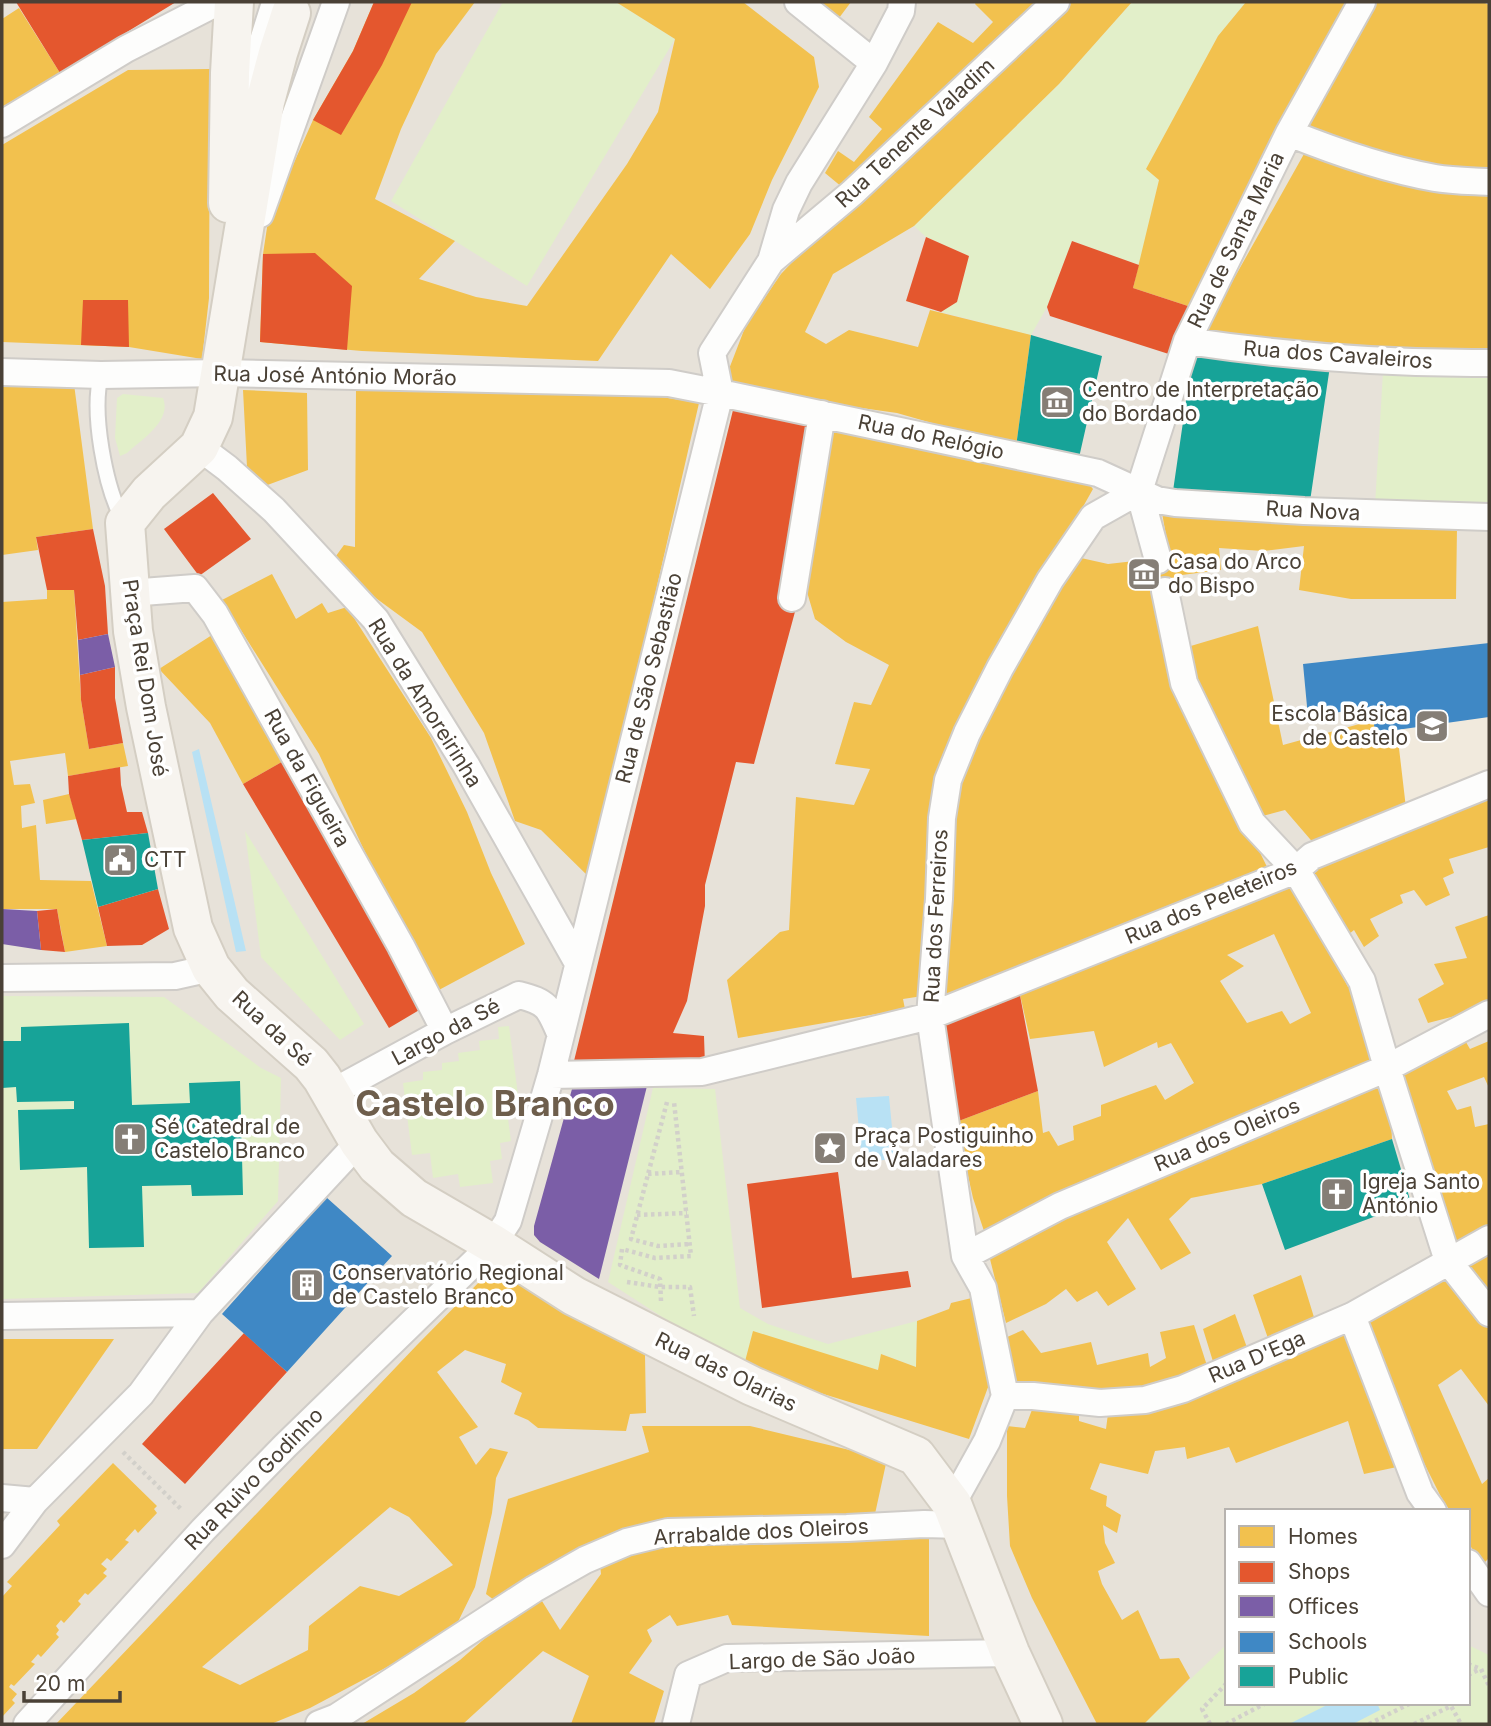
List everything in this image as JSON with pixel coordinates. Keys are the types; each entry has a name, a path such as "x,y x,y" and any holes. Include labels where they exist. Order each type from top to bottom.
{"main road":[{"path":"230,307 227,188 234,2"},
{"path":"125,523 149,493 199,447 213,417 230,307 251,227 265,102 280,8"},
{"name":"Praça Rei Dom José","path":"125,523 129,593 146,707 186,901 196,937 211,968"},
{"name":"Rua da Sé","path":"211,968 232,994 311,1064 331,1093"},
{"path":"331,1093 359,1142 377,1166 414,1198 493,1244"},
{"name":"Rua das Olarias","path":"493,1244 574,1296 708,1365 916,1456 956,1515 1010,1653 1043,1724"}],"street":[{"path":"2,124 126,49 218,2"},
{"path":"251,227 336,2"},
{"path":"798,2 874,63"},
{"name":"Rua Tenente Valadim","path":"771,261 852,193 1056,2"},
{"name":"Rua de Santa Maria","path":"1139,491 1187,341 1289,133 1362,2"},
{"name":"Rua de São Sebastião","path":"560,1033 720,393 712,353 771,261 786,210 799,183 874,63 905,5"},
{"path":"1289,133 1335,151 1390,167 1437,178 1489,182"},
{"name":"Rua dos Cavaleiros","path":"1187,341 1274,354 1334,359 1489,363"},
{"name":"Rua José António Morão","path":"2,372 101,375 221,373 669,383 720,393"},
{"name":"Rua do Relógio","path":"720,393 1098,473 1139,491"},
{"path":"792,597 822,414"},
{"name":"Rua da Amoreirinha","path":"199,447 274,510 376,620 466,765 578,962"},
{"path":"1139,491 1158,560"},
{"name":"Rua Nova","path":"1139,491 1157,500 1175,503 1304,511 1489,517"},
{"name":"Rua dos Ferreiros","path":"1005,1396 983,1288 965,1256 930,1016 942,818 948,780 967,733 1050,580 1093,517 1139,491"},
{"name":"Rua da Figueira","path":"129,593 195,588 215,614 401,946 445,1031"},
{"path":"1165,591 1184,683 1213,747 1252,823 1296,870 1363,981 1448,1261 1489,1313"},
{"name":"Rua dos Peleteiros","path":"551,1075 702,1072 930,1016 1296,870 1312,856 1489,784"},
{"path":"2,978 175,976 211,968"},
{"name":"Largo da Sé","path":"331,1093 445,1031 519,995 538,1000 550,1009 560,1033"},
{"name":"Rua dos Oleiros","path":"965,1256 1060,1206 1388,1067 1489,1014"},
{"path":"493,1244 508,1221 551,1075 560,1033"},
{"path":"2,1545 35,1501 141,1394 200,1313 359,1142"},
{"name":"Rua D'Ega","path":"1005,1396 1100,1403 1145,1400 1183,1389 1352,1316 1489,1239"},
{"name":"Rua Ruivo Godinho","path":"27,1724 203,1530 285,1446 493,1244"},
{"path":"2,1316 200,1313"},
{"path":"1352,1316 1420,1493 1432,1509"},
{"path":"956,1515 1005,1396"},
{"path":"2,1498 35,1501"},
{"name":"Arrabalde dos Oleiros","path":"319,1724 337,1717 534,1589 585,1560 627,1542 668,1532 924,1524 956,1515"},
{"path":"1470,1566 1489,1593"},
{"name":"Largo de São João","path":"676,1724 688,1675 727,1658 1010,1653"}],"lane":[{"path":"101,375 98,414 108,482 114,504 125,523"}],"path":[{"path":"660,1287 660,1279 620,1265 622,1249 655,1258 691,1256 690,1244 687,1213 673,1097 669,1096 631,1239 658,1247 690,1244"},
{"path":"648,1174 682,1172"},
{"path":"637,1215 687,1213"},
{"path":"622,1281 660,1287 690,1287 695,1327"},
{"path":"102,1432 203,1530"},
{"path":"1470,1665 1481,1669 1489,1686"},
{"path":"1470,1674 1481,1669"},
{"path":"1210,1724 1202,1709 1225,1686"},
{"path":"1226,1724 1237,1722 1263,1705"},
{"path":"1394,1705 1396,1711"},
{"path":"1369,1724 1407,1705"},
{"path":"1415,1724 1451,1706 1461,1724"}],"shaded area":[{"path":"2,2 1489,2 1489,1724 2,1724"},
{"name":"Escola Básica de Castelo","path":"1489,643 1489,771 1406,808 1375,733 1372,707 1308,717 1303,664"}],"green space":[{"path":"503,2 616,2 675,39 527,286 391,201"},
{"path":"1132,2 1246,2 1218,36 1147,168 1159,180 1139,265 1072,241 1047,307 1031,335 941,312 957,302 969,256 926,237 914,226 1059,84"},
{"path":"1383,372 1489,376 1489,507 1375,505"},
{"path":"123,394 163,398 165,406 160,422 154,429 120,456 115,438 117,398"},
{"path":"245,831 364,1024 340,1040 261,957"},
{"path":"2,996 164,997 261,1068 281,1078 278,1201 198,1293 2,1299"},
{"path":"509,1026 520,1110 507,1111 511,1141 500,1143 502,1159 490,1161 493,1183 460,1187 458,1174 433,1178 430,1153 412,1155 403,1083 423,1080 423,1072 442,1070 442,1063 459,1061 458,1053 480,1050 479,1041 499,1039 498,1027"},
{"path":"653,1088 715,1089 740,1308 768,1324 828,1344 917,1321 916,1367 882,1354 878,1370 753,1334 743,1369 608,1282"},
{"path":"1225,1646 1225,1705 1470,1705 1470,1646 1489,1655 1489,1724 1144,1724"}],"water":[{"path":"199,749 246,951 236,952 192,752"},
{"path":"889,1096 895,1159 862,1162 856,1098"},
{"path":"1327,1705 1378,1705 1380,1710 1353,1724 1289,1724"}],"building: Homes":[{"path":"374,2 475,2 436,54 401,129 375,199 455,241 419,279 476,297 527,306 627,164 658,112 675,39 616,2 743,2 814,57 819,87 772,180 750,234 710,289 671,254 598,361 362,351 260,342 263,254 268,221 313,120 353,51"},
{"path":"820,2 851,2 839,18"},
{"path":"976,2 1132,2 1059,84 914,226 833,274 805,332 826,344 849,330 918,347 930,310 1031,335 1016,447 897,413 770,395 724,382 746,325 781,274 854,197 825,173 838,151 854,162 882,129 869,117 938,22 973,43 993,22"},
{"path":"1246,2 1356,2 1194,308 1133,288 1159,180 1146,169 1218,36"},
{"path":"1369,2 1483,2 1489,5 1489,182 1293,135"},
{"path":"19,8 60,73 2,107 2,19"},
{"path":"210,69 209,298 202,359 129,347 2,342 2,145 128,70"},
{"path":"1309,145 1489,187 1489,350 1374,350 1205,330"},
{"path":"2,383 74,384 93,529 36,537 38,550 2,555"},
{"path":"356,389 631,392 699,403 590,878 541,830 515,821 484,733 422,632 373,596 333,560 344,545 355,547"},
{"path":"243,390 307,393 308,470 262,487 247,467"},
{"path":"826,430 954,457 955,450 1085,480 1093,489 956,732 929,995 903,999 905,1009 738,1038 727,980 780,932 789,930 796,797 854,805 870,769 835,764 854,702 871,705 889,665 846,642 815,619 802,575"},
{"path":"1162,513 1457,527 1456,599 1351,599 1299,590 1304,546 1263,551 1219,548 1221,570 1174,576 1176,682 1272,877 939,1003 951,790 1072,556 1108,564 1170,557"},
{"path":"272,574 296,619 322,603 328,613 347,607 431,738 525,944 437,991 394,914 319,754 222,600"},
{"path":"47,590 74,590 81,700 89,749 123,743 128,766 68,776 65,753 10,761 14,785 30,784 35,803 21,806 22,828 36,825 40,880 91,881 107,946 65,952 57,909 2,909 2,602 47,599"},
{"path":"1258,626 1283,745 1374,720 1375,733 1397,731 1406,808 1316,846 1285,810 1255,818 1207,719 1184,648"},
{"path":"212,635 249,692 287,759 243,784 210,723 159,669"},
{"path":"1489,793 1489,847 1449,859 1454,873 1443,878 1450,895 1426,906 1414,890 1400,895 1403,903 1370,919 1379,936 1364,947 1354,930 1349,934 1310,865"},
{"path":"69,794 77,819 46,824 43,800"},
{"path":"1294,881 1348,987 1356,984 1382,1065 985,1234 973,1198 956,1122 1038,1091 1043,1133 1049,1131 1058,1146 1074,1140 1073,1126 1101,1116 1101,1105 1156,1085 1165,1100 1194,1083 1171,1043 1158,1048 1157,1042 1104,1067 1094,1031 1030,1039 1019,990","holes":["1274,934 1311,1013 1290,1024 1282,1011 1247,1023 1220,981 1244,966 1227,955"]},
{"path":"1489,915 1489,1004 1459,1027 1455,1016 1428,1023 1418,999 1444,984 1434,964 1467,958 1455,927"},
{"path":"1463,1037 1470,1049 1489,1041 1489,1088 1484,1077 1447,1091 1457,1110 1471,1106 1475,1127 1489,1124 1489,1233 1451,1255 1395,1069"},
{"path":"1389,1082 1392,1139 1262,1184 1191,1198 1169,1219 1191,1253 1161,1270 1128,1218 1107,1242 1136,1289 1108,1306 1097,1291 1077,1302 1066,1289 1046,1304 1006,1323 990,1259 1070,1207"},
{"path":"1489,1246 1489,1301 1460,1261"},
{"path":"1444,1271 1489,1322 1489,1406 1461,1369 1438,1385 1482,1484 1489,1478 1489,1558 1482,1565 1470,1545 1470,1509 1449,1509 1440,1495 1411,1437 1363,1325"},
{"path":"500,1274 645,1355 646,1413 630,1414 626,1431 538,1428 514,1414 522,1393 501,1382 506,1364 465,1350 437,1372 478,1427 459,1437 476,1465 490,1448 508,1452 496,1478 492,1513 475,1587 453,1632 310,1708 271,1724 56,1724 417,1345 486,1275","holes":["390,1507 409,1517 453,1565 399,1596 360,1586 309,1626 308,1650 240,1685 202,1667"]},
{"path":"1301,1275 1317,1327 1271,1347 1253,1295"},
{"path":"980,1296 991,1379 969,1439 743,1369 753,1331 878,1370 881,1354 916,1367 917,1321 949,1309 951,1303"},
{"path":"1235,1314 1250,1356 1215,1368 1203,1329"},
{"path":"1194,1325 1209,1372 1148,1394 1017,1392 1005,1338 1023,1330 1041,1353 1091,1342 1097,1365 1148,1353 1150,1367 1166,1358 1160,1332"},
{"path":"1350,1330 1397,1467 1364,1474 1348,1421 1236,1463 1229,1447 1187,1459 1185,1447 1155,1451 1148,1474 1100,1463 1090,1489 1107,1496 1106,1506 1121,1515 1117,1533 1103,1525 1105,1543 1115,1563 1098,1571 1102,1584 1122,1620 1138,1610 1160,1659 1179,1658 1190,1678 1144,1724 1097,1724 1032,1598 1010,1546 1007,1426 1025,1428 1035,1402 1079,1411 1079,1421 1106,1429 1109,1406"},
{"path":"2,1339 114,1339 37,1449 2,1449"},
{"path":"642,1426 750,1426 887,1459 873,1523 659,1519 592,1547 502,1606 486,1594 508,1499 649,1452"},
{"path":"113,1463 157,1506 154,1509 157,1513 138,1533 135,1529 125,1540 129,1542 111,1561 107,1558 101,1564 107,1569 103,1573 107,1576 88,1595 85,1593 78,1601 81,1604 64,1623 61,1620 56,1626 59,1630 56,1634 59,1637 41,1657 38,1654 31,1662 35,1664 14,1686 11,1684 9,1687 17,1694 12,1700 15,1703 2,1717 2,1597 12,1586 7,1582 60,1525 57,1521"},
{"path":"691,1534 929,1534 929,1636 732,1625 728,1615 677,1626 670,1615 647,1630 652,1641 629,1673 664,1691 654,1724 571,1724 589,1676 543,1651 463,1724 362,1724 414,1693 460,1660 537,1593 560,1630 601,1574 600,1564"}],"building: Shops":[{"path":"16,2 176,2 60,73"},
{"path":"374,2 412,2 382,65 341,135 313,120 353,51"},
{"path":"926,237 969,256 957,302 941,312 906,301"},
{"path":"1072,241 1139,265 1133,288 1194,308 1175,356 1050,316 1047,307"},
{"path":"315,253 352,286 347,350 260,342 263,254"},
{"path":"83,300 128,300 129,347 81,345"},
{"path":"734,406 815,419 779,602 796,608 754,764 736,762 705,885 705,906 687,1001 673,1033 704,1036 705,1066 574,1061"},
{"path":"213,493 251,539 199,576 164,529"},
{"path":"93,529 105,586 108,634 78,640 74,590 47,590 36,537"},
{"path":"115,667 115,698 123,743 89,749 80,675"},
{"path":"287,759 426,1006 389,1028 243,784"},
{"path":"120,767 127,812 142,812 148,833 82,840 69,794 68,776"},
{"path":"158,889 169,929 142,945 107,946 98,907"},
{"path":"57,909 65,952 41,950 37,911"},
{"path":"1019,990 1038,1091 956,1122 938,1021"},
{"path":"838,1172 852,1278 908,1271 911,1287 762,1308 747,1184"},
{"path":"244,1333 287,1372 185,1484 142,1444"}],"building: Offices":[{"path":"108,634 115,667 80,675 78,640"},
{"path":"2,909 37,911 41,950 2,944"},
{"path":"648,1082 599,1279 540,1242 534,1235 534,1226 572,1089"}],"building: Schools":[{"name":"Escola Básica de Castelo","path":"1489,643 1489,717 1375,733 1372,707 1308,717 1303,664"},
{"name":"Conservatório Regional de Castelo Branco","path":"326,1197 392,1256 287,1372 222,1314"}],"building: Public":[{"name":"Centro de Interpretação do Bordado","path":"1031,335 1102,356 1078,462 1016,447"},
{"path":"1193,353 1330,366 1309,508 1173,491"},
{"name":"CTT","path":"148,833 158,889 98,907 82,840"},
{"name":"Sé Catedral de Castelo Branco","path":"129,1023 132,1105 190,1103 189,1083 240,1081 243,1195 192,1196 191,1185 142,1186 144,1247 89,1248 87,1167 20,1170 18,1110 74,1109 74,1101 17,1102 16,1087 2,1088 2,1041 21,1041 21,1027"},
{"name":"Igreja Santo António","path":"1392,1139 1411,1203 1285,1250 1262,1184"}],"place":[{"name":"Centro de Interpretação do Bordado","path":"1057,402"},
{"name":"Casa do Arco do Bispo","path":"1144,574"},
{"name":"Escola Básica de Castelo","path":"1432,726"},
{"name":"CTT","path":"120,860"},
{"name":"Sé Catedral de Castelo Branco","path":"130,1139"},
{"name":"Praça Postiguinho de Valadares","path":"830,1148"},
{"name":"Igreja Santo António","path":"1337,1194"},
{"name":"Conservatório Regional de Castelo Branco","path":"307,1285"}],"district":[{"name":"Castelo Branco","path":"485,1104"}]}
